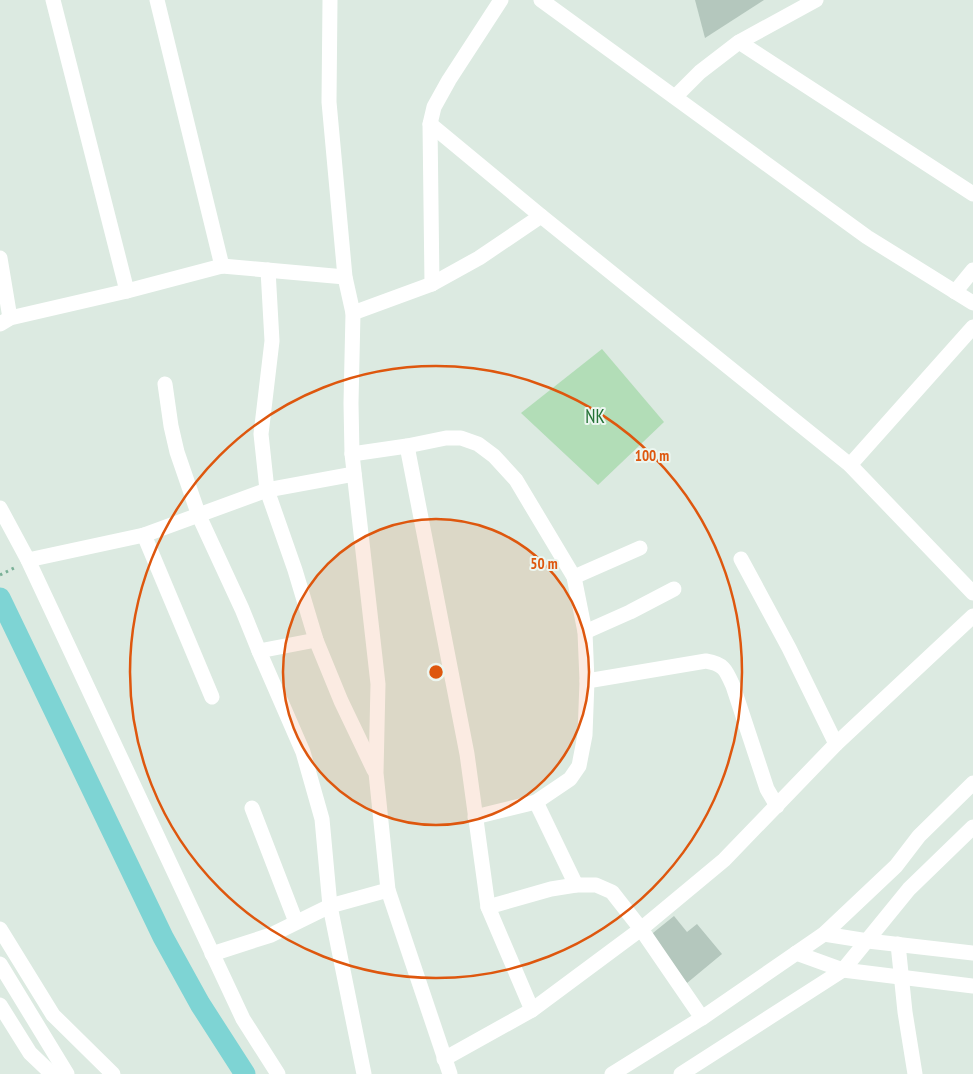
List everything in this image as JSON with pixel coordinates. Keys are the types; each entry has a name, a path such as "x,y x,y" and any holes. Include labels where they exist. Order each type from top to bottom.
{"street":[{"path":"53,0 127,291"},
{"path":"157,0 222,266"},
{"path":"330,0 329,102 345,277 353,313 352,454 378,684 376,773 388,890 450,1074"},
{"path":"432,284 430,124 434,106 501,0"},
{"path":"541,0 867,237 973,303"},
{"path":"675,97 700,72 739,42 816,0"},
{"path":"739,42 973,194"},
{"path":"430,124 850,465 973,593"},
{"path":"353,313 432,284 479,258 541,216"},
{"path":"0,258 5,321 222,266 345,277"},
{"path":"268,270 272,341 262,412 261,434 267,490 295,570 316,640 341,701 376,773"},
{"path":"955,292 973,270"},
{"path":"850,465 973,327"},
{"path":"165,384 170,426 199,516 242,609 258,651 303,752 322,819 330,906 364,1074"},
{"path":"352,454 446,438 461,438 478,444 494,456 516,480 574,577 585,632 588,682 585,735 579,766 570,779 536,802 475,817"},
{"path":"407,446 467,754 488,907 532,1010"},
{"path":"21,564 144,535 267,490 354,474"},
{"path":"0,508 21,564 243,1019 278,1074"},
{"path":"144,535 212,697"},
{"path":"574,577 640,548"},
{"path":"741,559 789,648 836,744"},
{"path":"585,632 630,612 674,589"},
{"path":"444,1058 532,1010 641,929 724,860 836,744 973,616"},
{"path":"258,651 316,640"},
{"path":"588,682 706,661 718,663 727,671 767,789 776,806"},
{"path":"612,1074 702,1018 824,934 896,866 919,836 973,783"},
{"path":"536,802 576,885"},
{"path":"252,808 296,922"},
{"path":"681,1074 843,970 909,889 973,827"},
{"path":"488,907 551,889 576,885 596,885 612,892 641,929 702,1018"},
{"path":"212,954 271,935 330,906 388,890"},
{"path":"0,928 53,1015 113,1074"},
{"path":"824,934 973,953"},
{"path":"898,944 915,1074"},
{"path":"796,953 843,970 973,986"},
{"path":"0,964 63,1069 68,1074"},
{"path":"0,1005 30,1053 52,1074"}],"path":[{"path":"0,575 21,564"}],"green space":[{"name":"NK","path":"602,349 664,422 598,485 521,413"}],"building":[{"path":"695,0 764,0 705,38"},
{"path":"674,916 687,932 697,924 722,954 687,983 648,937"}],"waterway":[{"path":"0,598 163,937 200,1004 245,1074"}]}
